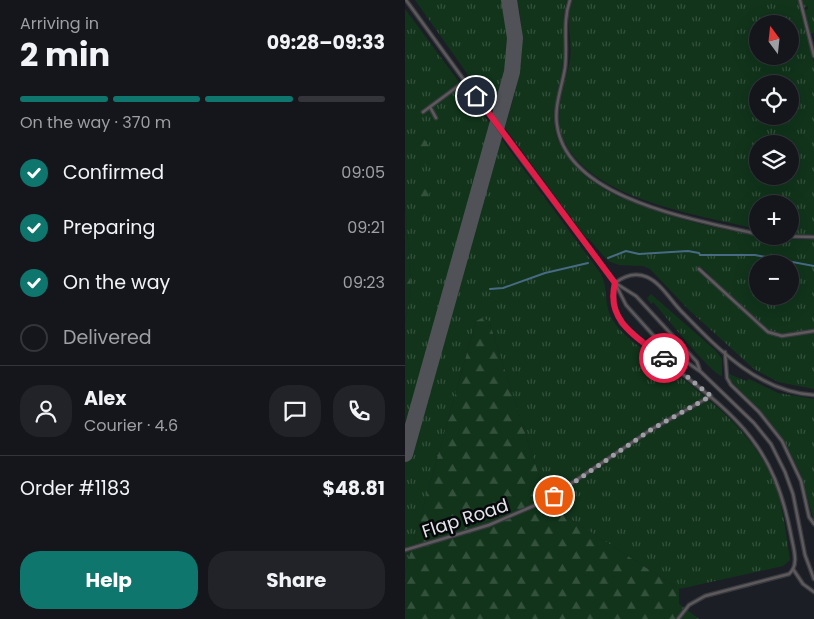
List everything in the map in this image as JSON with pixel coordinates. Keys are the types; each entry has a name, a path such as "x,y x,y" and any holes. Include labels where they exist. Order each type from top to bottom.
{"lane":[{"path":"407,0 615,283 626,305 653,335 676,350 754,423 778,458 796,503 805,554 814,579"},
{"path":"570,0 565,22 566,61 557,121 562,141 569,154 589,175 612,192 665,211 749,232"},
{"path":"800,0 814,56"},
{"path":"423,112 465,81"},
{"path":"430,107 436,118"},
{"path":"799,237 814,237"},
{"path":"699,269 749,317 768,332 782,336 814,331"},
{"path":"615,283 634,275 649,278 725,352 765,382 789,391 814,395"},
{"path":"615,283 636,296 697,362 701,372"},
{"path":"615,283 613,307 621,323 711,396 750,433 771,470 781,495 789,527 795,560 793,569 781,577 699,599 689,605 678,619"},
{"path":"725,352 727,378 731,385 759,412 782,442 801,481 809,517 814,524"},
{"name":"Flap Road","path":"405,550 489,524 545,501 652,429 711,396"},
{"path":"793,569 803,584 814,592"}],"green space":[{"path":"415,0 501,0 507,35 505,68 493,110"},
{"path":"517,0 567,0 563,22 563,60 555,107 554,126 556,135 567,157 579,170 599,186 618,197 643,207 703,225 749,234 749,245 799,245 799,239 814,239 814,329 792,334 779,334 760,326 752,319 767,333 785,338 814,332 814,389 778,382 754,369 689,310 650,269 643,266 619,265 608,261 586,238 505,128 518,80 522,34","holes":["700,267 706,271 737,305 697,268"]},
{"path":"573,0 799,0 814,63 814,234 799,235 799,195 749,195 749,227 643,200 614,187 589,171 570,152 560,128 560,103 571,52 569,15"},
{"path":"802,0 814,0 814,33 810,34 805,10 808,9 808,6 804,8"},
{"path":"405,9 601,274 605,285 609,312 616,325 636,344 715,405 757,450 776,488 781,506 790,560 783,566 679,589 564,515 544,491 489,321 482,318 476,321 405,572 405,323 411,286 405,200"},
{"path":"420,135 431,152 434,164 431,168 420,162 417,151"},
{"path":"423,172 432,182 423,222 420,200"},
{"path":"405,200 411,286 405,323"},
{"path":"651,294 716,351 722,359 722,376 709,366 653,302 651,304 647,298"},
{"path":"482,318 489,321 544,491 564,515 679,589 679,604 699,619 405,619 405,572 476,321"},
{"path":"729,374 746,381 749,379 778,393 814,399 814,521 800,472 788,449 769,421 730,380"}],"waterway":[{"path":"608,258 626,251 639,254 688,251 699,253 700,255 755,255 814,266"},
{"path":"490,289 503,288 545,273 588,263"}],"taxiway":[{"path":"405,454 512,72 515,38 509,0"}],"way so far":[{"path":"554,496 652,429 671,417 700,404 711,396 664,358"}],"route":[{"path":"476,96 575,232 615,283 613,307 618,319 631,333 664,358"}]}
